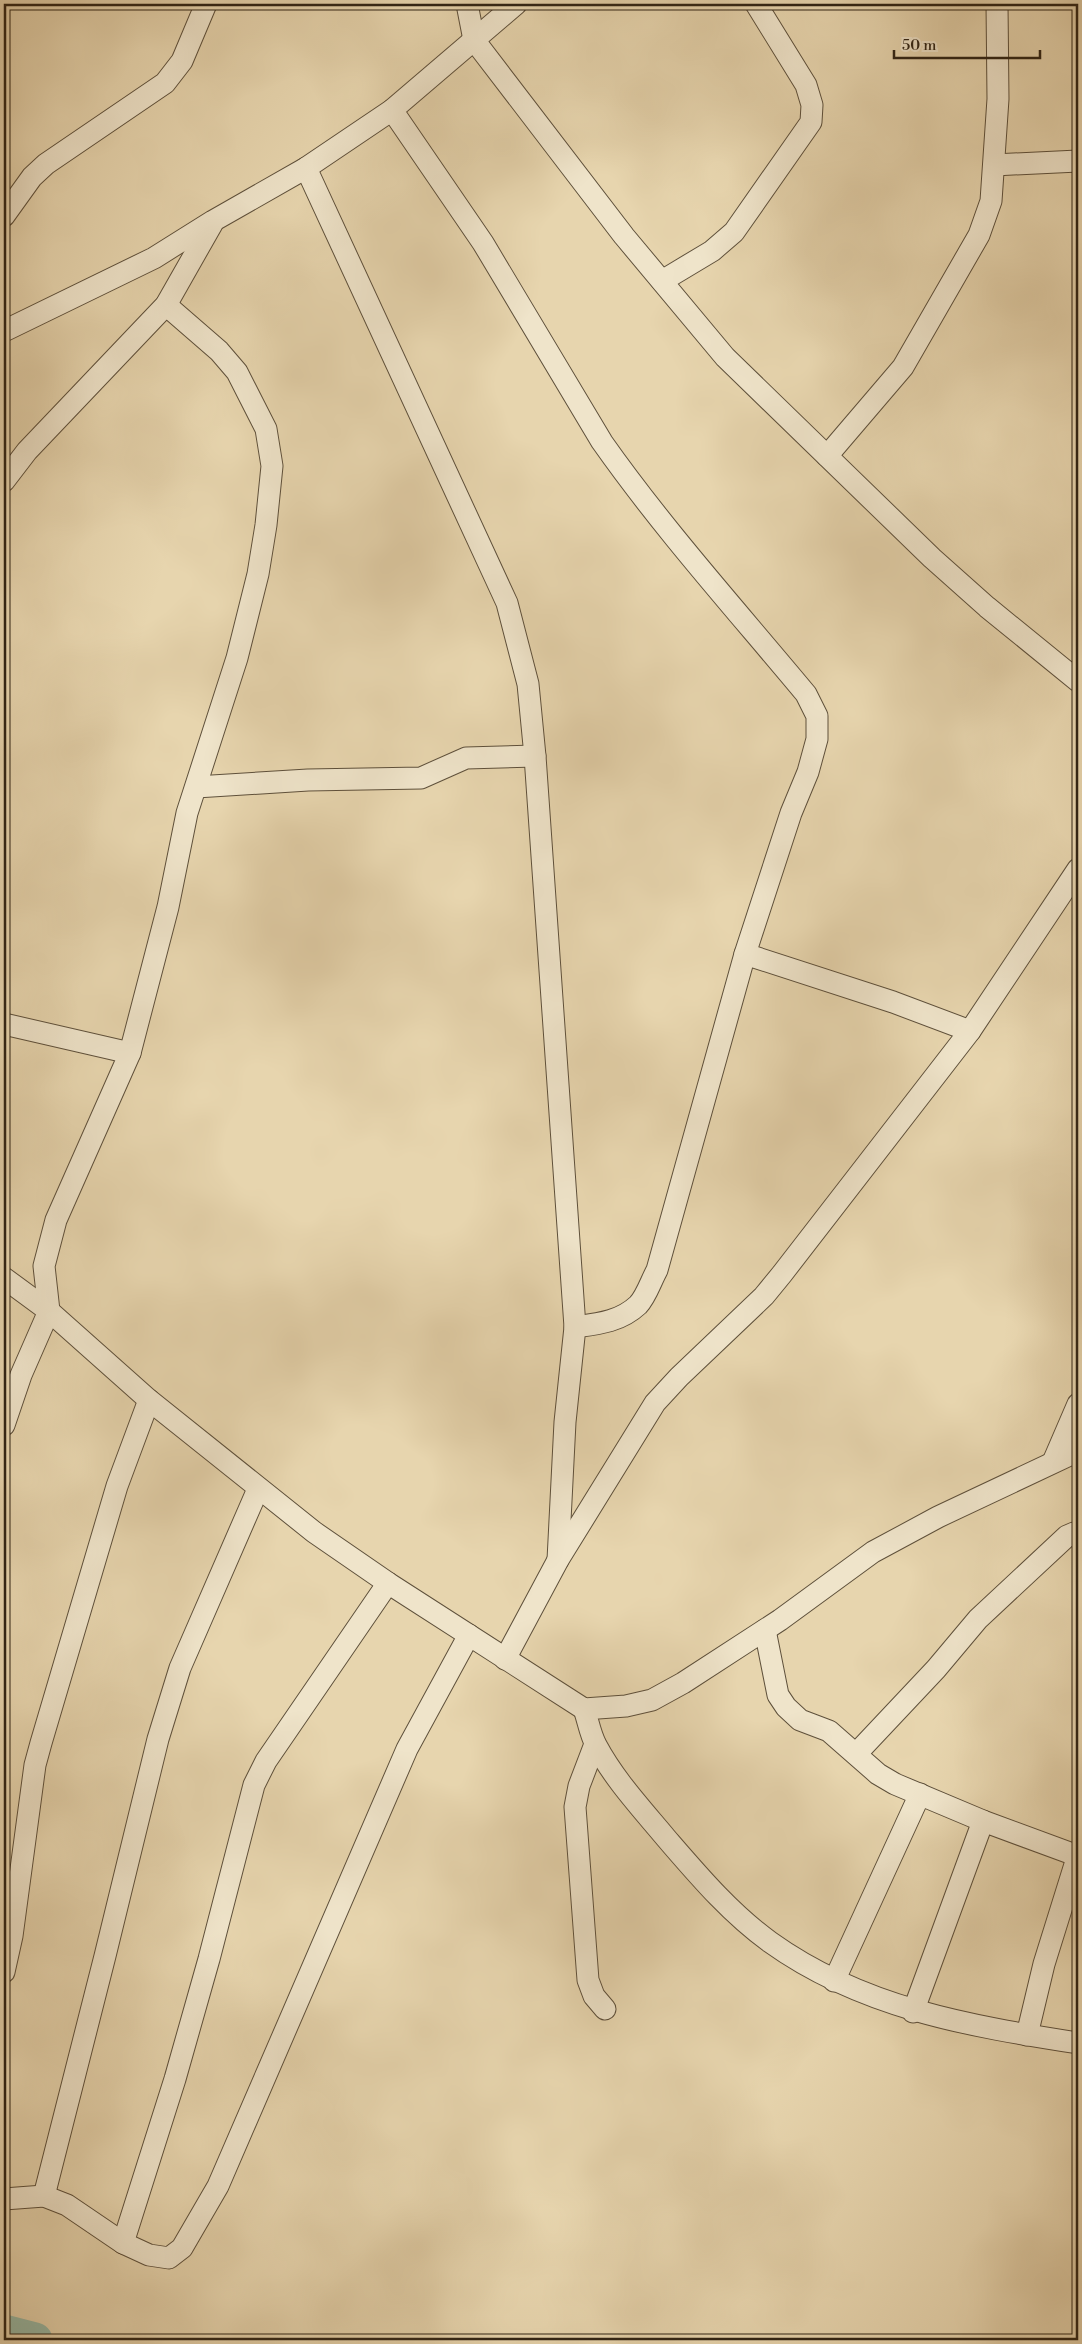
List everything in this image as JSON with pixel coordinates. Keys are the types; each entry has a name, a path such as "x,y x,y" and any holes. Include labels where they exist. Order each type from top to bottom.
{"street":[{"path":"4,216 27,183 46,164 165,83 186,52 206,4"},
{"path":"468,4 474,40 624,236 725,357 932,558 1078,681"},
{"path":"4,331 154,258 213,221 306,168 392,110 516,4"},
{"path":"662,281 712,251 734,232 811,122 812,105 806,85 756,4"},
{"path":"827,456 908,359 979,235 991,201 994,165 998,99 997,4"},
{"path":"392,110 483,243 602,442 621,469 806,694 817,716 817,739 808,772 791,813 745,954 657,1270 638,1304 622,1316 605,1323 575,1326"},
{"path":"994,165 1078,160"},
{"path":"306,168 507,603 528,684 535,756 575,1326 565,1422 558,1560"},
{"path":"4,481 27,451 166,305 213,221"},
{"path":"4,1426 21,1375 49,1311 44,1266 54,1227 130,1053 168,907 188,813 237,658 258,574 272,466 266,429 237,372 219,351 166,305"},
{"path":"196,788 308,780 421,778 466,758 535,756"},
{"path":"506,1659 558,1560 655,1403 679,1376 764,1296 776,1282 970,1031 1078,869"},
{"path":"745,954 893,1002 970,1031"},
{"path":"4,1024 130,1053"},
{"path":"4,1278 49,1311 149,1400 314,1532 388,1583 584,1709 626,1706 652,1700 765,1630 873,1552 938,1517 1078,1451"},
{"path":"4,1972 12,1936 35,1765 117,1486 149,1400"},
{"path":"1053,1462 1078,1404"},
{"path":"44,2196 158,1739 180,1668 258,1489"},
{"path":"856,1754 936,1669 978,1620 1067,1536 1074,1533 1078,1535"},
{"path":"122,2243 196,2005 254,1785 266,1761 388,1583"},
{"path":"765,1630 778,1695 786,1707 800,1720 829,1731 878,1774 982,1821 1078,1856 1044,1964 1027,2035"},
{"path":"4,2199 44,2196 67,2205 122,2243 150,2255 169,2258 182,2248 218,2186 407,1749 469,1635"},
{"path":"584,1709 595,1744 620,1783 725,1904 769,1941 805,1965 834,1981 914,2012 1027,2035 1078,2043"},
{"path":"595,1744 579,1786 575,1806 588,1980 594,1996 605,2009"},
{"path":"834,1981 920,1794"},
{"path":"914,2012 982,1821"}],"waterway":[{"path":"4,2332 35,2340"}]}
